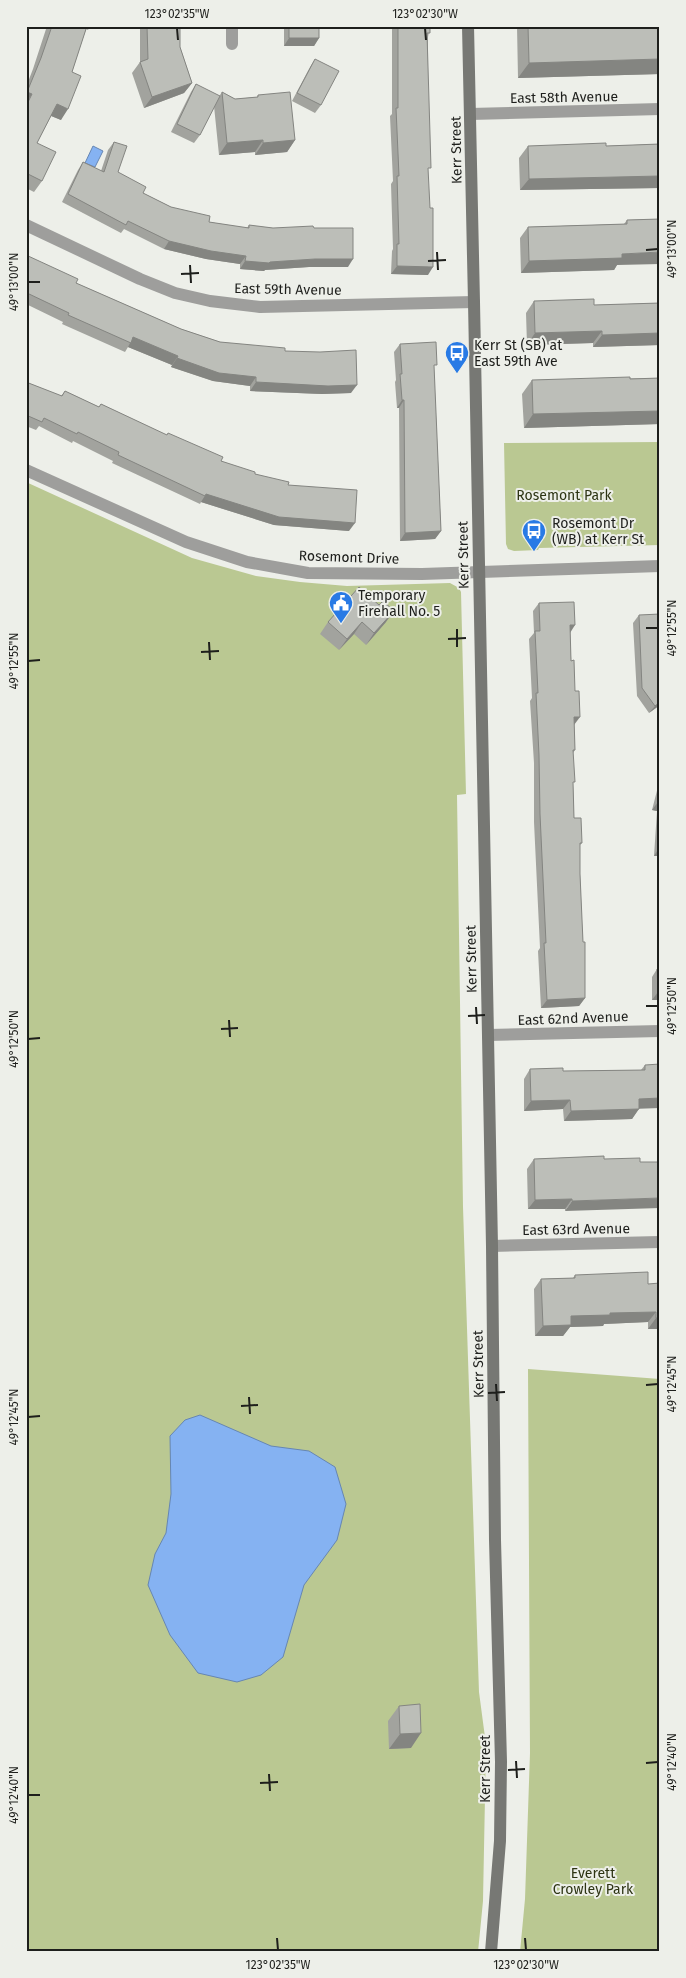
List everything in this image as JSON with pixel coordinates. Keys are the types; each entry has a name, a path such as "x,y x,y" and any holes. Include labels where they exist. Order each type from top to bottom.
{"street":[{"path":"232,26 232,44"},
{"name":"Kerr Street","path":"468,26 492,1246 495,1540 501,1762 500,1841 491,1952"},
{"name":"East 58th Avenue","path":"470,114 660,109"},
{"name":"East 59th Avenue","path":"26,225 140,279 176,293 210,301 260,307 474,302"},
{"name":"Rosemont Drive","path":"26,470 186,542 246,562 308,573 422,574 660,566"},
{"name":"East 62nd Avenue","path":"488,1035 660,1031"},
{"name":"East 63rd Avenue","path":"492,1246 660,1242"}],"green space":[{"name":"Rosemont Park","path":"660,442 660,545 539,548 538,550 514,551 508,549 506,544 504,443"},
{"path":"26,482 192,558 256,576 347,586 450,583 459,588 461,592 466,794 457,795 463,1207 479,1692 486,1745 483,1901 478,1952 26,1952"},
{"name":"Everett Crowley Park","path":"528,1369 660,1379 660,1952 520,1952 525,1899 530,1753"}],"water":[{"path":"93,146 103,151 95,167 85,163"},
{"path":"200,1415 271,1446 309,1451 335,1467 346,1504 337,1540 304,1585 283,1657 261,1675 237,1682 198,1673 170,1635 148,1585 155,1554 166,1533 171,1494 170,1436 185,1420"}],"building":[{"path":"52,26 87,26 72,72 81,76 68,109 57,104 37,143 56,152 42,181 26,173 26,106 32,94 27,92"},
{"path":"147,26 180,26 180,47 192,83 152,97 140,62 148,59"},
{"path":"289,26 319,26 319,38 289,38"},
{"path":"398,26 430,26 430,33 427,33 431,168 428,168 430,208 433,208 433,267 397,266 397,244 399,244 396,108 398,108"},
{"path":"528,26 660,26 660,59 529,63"},
{"path":"315,59 339,71 321,105 297,93"},
{"path":"196,84 220,96 200,135 177,124"},
{"path":"222,92 235,99 290,92 295,140 263,143 263,140 227,143"},
{"path":"114,142 127,146 118,172 146,187 143,193 171,207 210,216 209,222 249,228 249,225 273,228 313,226 314,228 353,228 353,259 315,259 269,263 245,261 246,256 211,251 169,241 128,221 126,225 68,194 83,162 104,172"},
{"path":"606,143 606,146 660,144 660,176 529,179 528,146"},
{"path":"660,219 660,252 622,254 622,258 529,261 528,227 627,224 627,220"},
{"path":"26,255 78,279 76,283 181,329 220,342 285,348 285,351 356,350 357,385 328,386 256,382 256,377 219,373 177,358 178,356 133,337 131,343 68,315 69,313 27,293 26,295"},
{"path":"594,299 594,305 660,303 660,333 602,335 602,331 535,333 534,301"},
{"path":"436,342 437,365 434,365 441,531 405,533 404,400 402,400 400,374 402,374 400,344"},
{"path":"630,377 630,379 660,378 660,411 533,414 532,380"},
{"path":"26,382 62,396 65,391 99,407 101,404 167,435 168,433 223,457 221,461 255,472 255,474 289,482 288,485 357,490 355,523 279,517 206,494 205,496 118,455 119,452 78,432 77,434 44,418 42,422 26,415"},
{"path":"359,587 379,605 383,601 394,611 374,633 362,622 347,639 328,622"},
{"path":"574,602 575,625 570,625 571,661 574,660 575,691 579,691 580,717 574,717 574,818 581,818 580,874 583,942 585,942 585,998 547,1000 535,631 540,631 539,603"},
{"path":"660,614 660,702 655,706 642,688 639,615"},
{"path":"657,969 660,969 660,992 658,992"},
{"path":"660,1064 660,1098 639,1099 639,1109 571,1111 570,1100 531,1101 530,1069 563,1068 563,1071 645,1070 645,1065"},
{"path":"604,1156 604,1159 640,1158 640,1162 660,1162 660,1198 572,1201 572,1199 535,1200 534,1159"},
{"path":"648,1272 648,1284 660,1283 660,1318 656,1318 656,1312 610,1313 610,1315 571,1316 571,1325 543,1326 541,1279 575,1278 575,1275"},
{"path":"420,1704 421,1733 400,1734 399,1706"}],"place":[{"name":"Kerr St (SB) at East 59th Ave","path":"457,374"},
{"name":"Rosemont Dr (WB) at Kerr St","path":"534,552"},
{"name":"Temporary Firehall No. 5","path":"341,624"}]}
